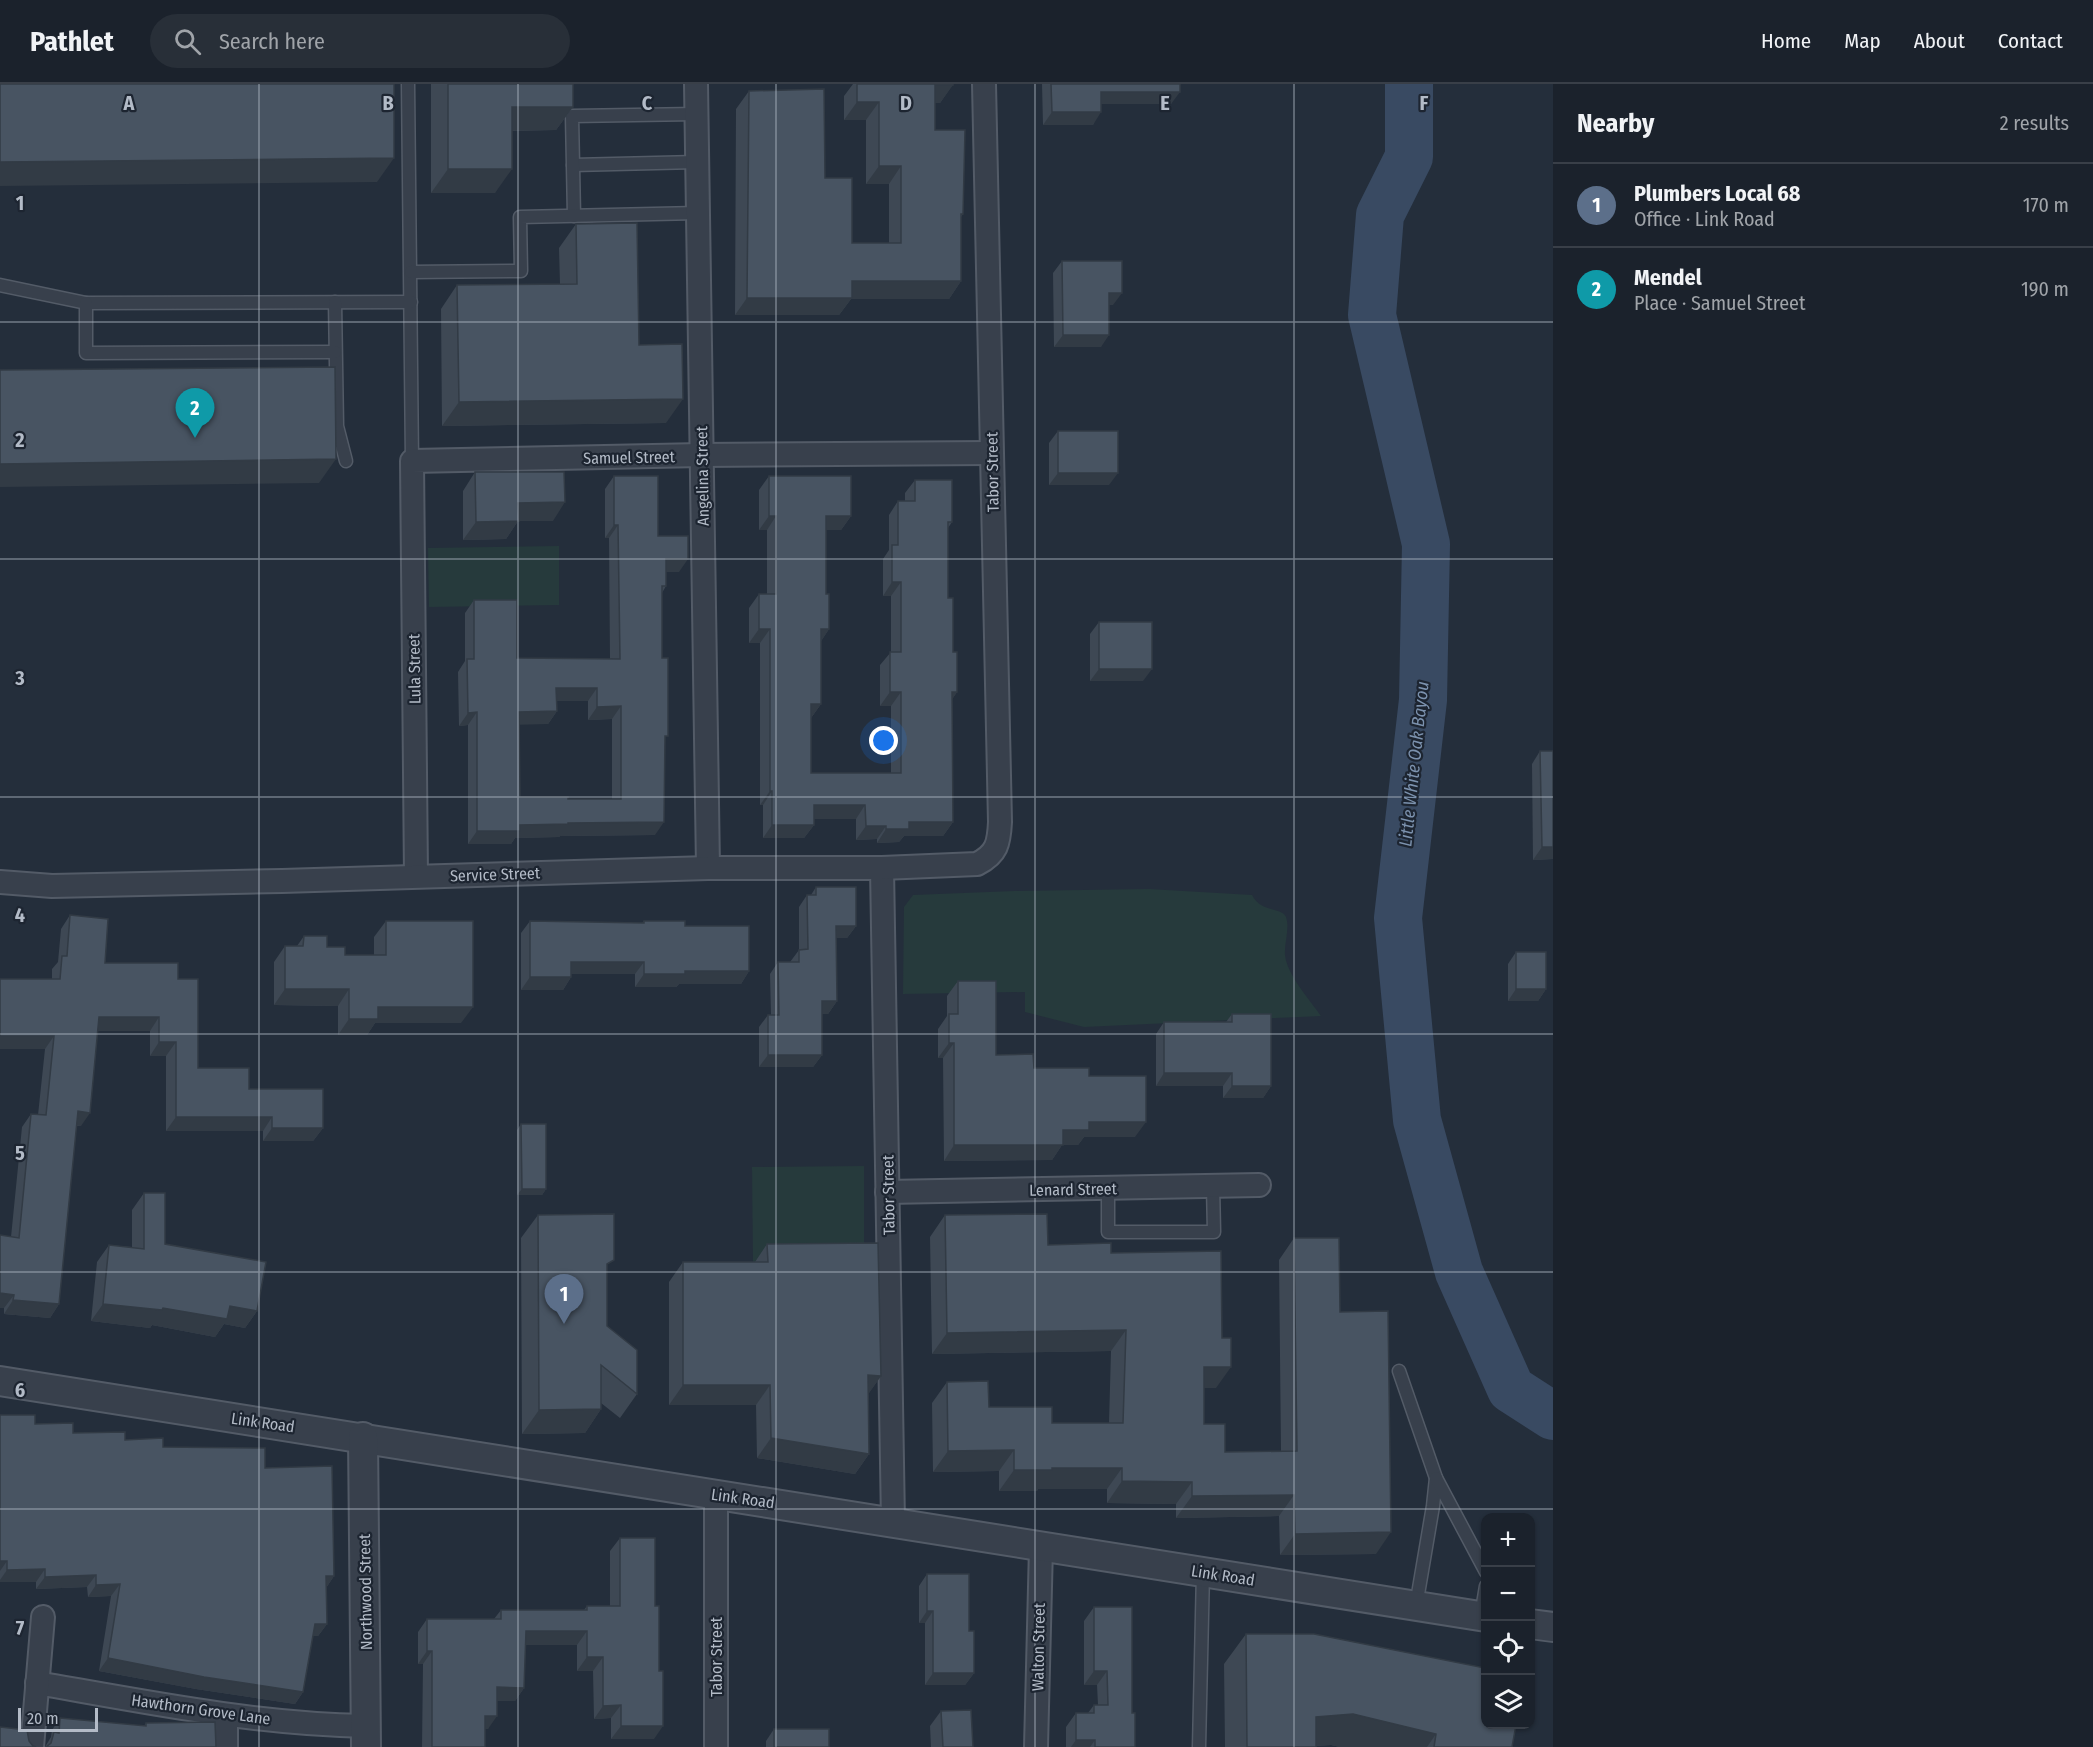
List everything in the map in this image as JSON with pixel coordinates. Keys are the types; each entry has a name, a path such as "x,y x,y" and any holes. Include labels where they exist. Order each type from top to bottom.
{"street":[{"name":"Angelina Street","path":"696,84 708,868"},
{"name":"Tabor Street","path":"984,84 1000,822 995,851 989,858"},
{"name":"Samuel Street","path":"412,461 701,455 991,453"},
{"name":"Lula Street","path":"412,461 416,876"},
{"name":"Service Street","path":"0,882 52,886 708,868 882,868 969,865 989,858"},
{"name":"Tabor Street","path":"882,868 893,1522"},
{"name":"Lenard Street","path":"887,1192 1259,1185"},
{"name":"Link Road","path":"0,1381 1481,1616"},
{"name":"Northwood Street","path":"363,1437 366,1736"},
{"name":"Tabor Street","path":"716,1495 716,1747"},
{"name":"Walton Street","path":"1036,1747 1041,1547"},
{"path":"32,1747 43,1617"},
{"path":"1535,1625 1553,1627"},
{"name":"Hawthorn Grove Lane","path":"37,1683 226,1715 325,1725 366,1736"},
{"path":"226,1715 226,1747"}],"lane":[{"path":"408,84 412,461"},
{"path":"574,216 572,116 696,114"},
{"path":"573,165 697,162"},
{"path":"411,272 521,271 520,217 698,213"},
{"path":"0,285 86,303 411,302"},
{"path":"335,302 337,426 346,461"},
{"path":"86,303 86,353 335,352"},
{"path":"1108,1188 1108,1232 1214,1232 1213,1186"},
{"path":"1399,1371 1436,1478 1482,1567"},
{"path":"1416,1606 1436,1478"},
{"path":"1199,1747 1203,1572"}],"green space":[{"path":"559,546 559,605 429,607 428,548"},
{"path":"1149,889 1252,895 1261,905 1284,914 1287,926 1285,955 1287,963 1294,979 1321,1016 1084,1027 1025,1012 1025,992 903,994 904,907 913,895"},
{"path":"864,1166 864,1263 753,1264 752,1167"}],"building":[{"path":"0,84 394,84 394,158 0,162"},
{"path":"448,84 573,84 573,107 512,107 512,169 448,169"},
{"path":"857,84 953,84 935,85 935,130 965,130 961,281 852,281 852,298 747,298 749,91 824,89 825,178 852,178 852,243 901,243 901,166 879,166 879,102 857,102"},
{"path":"1051,84 1180,84 1180,92 1101,92 1101,112 1052,112"},
{"path":"637,223 639,345 682,344 683,399 459,402 457,285 577,284 576,224"},
{"path":"1062,261 1122,261 1122,293 1109,293 1109,335 1063,335"},
{"path":"335,367 336,459 0,464 0,370"},
{"path":"1058,431 1118,431 1118,473 1058,473"},
{"path":"475,472 564,472 565,502 518,503 519,521 476,522"},
{"path":"614,476 658,476 658,536 688,536 688,559 666,559 666,586 662,586 662,658 668,658 668,736 665,736 664,822 520,825 520,831 477,831 477,712 468,713 467,659 474,659 474,600 517,600 517,658 620,659 618,525 614,525","holes":["556,688 597,688 597,707 621,706 621,799 520,797 519,712 557,711"]},
{"path":"769,476 851,476 851,516 826,516 826,594 829,594 829,629 821,629 821,704 811,704 811,773 901,773 901,692 890,692 890,652 901,652 901,582 892,582 892,545 898,545 898,501 915,501 915,480 952,480 952,522 948,522 948,598 953,598 953,652 957,652 957,692 952,692 953,822 909,822 909,829 886,829 886,826 866,826 865,805 814,805 814,825 772,825 770,629 759,629 759,594 776,594 776,516 769,516"},
{"path":"1099,622 1152,622 1152,669 1099,669"},
{"path":"1540,751 1553,751 1553,847 1542,847"},
{"path":"816,887 856,887 856,926 836,926 837,1001 822,1001 822,1055 768,1055 768,1015 779,1015 778,962 799,962 799,950 808,949 807,895 816,895"},
{"path":"70,915 108,919 105,963 178,963 178,979 198,979 198,1068 249,1068 249,1089 323,1089 323,1128 272,1128 272,1117 176,1117 176,1042 159,1042 159,1017 99,1017 90,1113 78,1111 59,1304 13,1300 14,1295 0,1293 0,1235 19,1238 31,1114 46,1115 54,1036 0,1036 0,979 60,979 62,956 67,956"},
{"path":"386,921 473,921 473,1007 378,1007 378,1019 349,1019 349,989 285,989 285,946 303,946 304,936 327,936 327,947 345,947 345,955 386,955"},
{"path":"530,921 644,923 644,921 685,921 685,926 749,926 749,971 685,971 685,974 644,974 644,962 571,962 571,977 530,977"},
{"path":"1516,952 1546,952 1546,989 1516,989"},
{"path":"958,981 996,981 996,1055 1033,1054 1034,1068 1089,1068 1089,1076 1146,1076 1146,1122 1089,1122 1089,1130 1063,1130 1063,1145 954,1145 954,1043 949,1043 949,1014 958,1014"},
{"path":"1232,1014 1271,1014 1271,1086 1232,1086 1232,1073 1164,1073 1164,1022 1232,1022"},
{"path":"521,1124 546,1124 546,1189 522,1189"},
{"path":"144,1193 165,1193 165,1244 266,1262 257,1311 230,1306 227,1319 163,1308 162,1310 103,1304 109,1245 144,1249"},
{"path":"614,1214 614,1260 607,1264 607,1326 637,1350 637,1394 601,1365 601,1409 539,1410 538,1215"},
{"path":"1047,1214 1048,1245 1111,1243 1111,1253 1221,1251 1222,1338 1231,1338 1231,1367 1204,1367 1204,1424 1225,1424 1225,1452 1297,1451 1294,1238 1339,1238 1340,1312 1388,1311 1391,1532 1295,1534 1294,1495 1192,1496 1192,1482 1122,1481 1122,1468 1014,1470 1014,1450 948,1451 947,1382 988,1381 989,1407 1052,1407 1052,1423 1123,1423 1126,1330 947,1333 945,1215"},
{"path":"878,1243 881,1376 868,1375 869,1454 771,1438 770,1385 683,1385 683,1262 768,1262 767,1244"},
{"path":"0,1415 35,1415 35,1424 73,1423 73,1433 125,1432 125,1440 163,1438 163,1447 265,1448 265,1468 332,1466 334,1576 326,1576 327,1624 315,1624 303,1692 204,1677 108,1658 120,1584 96,1585 96,1575 45,1577 45,1569 7,1570 7,1561 0,1561"},
{"path":"620,1538 655,1538 655,1606 659,1606 659,1671 663,1671 663,1726 621,1726 621,1705 603,1706 603,1657 587,1657 587,1631 526,1631 524,1688 497,1687 497,1716 485,1716 485,1747 432,1747 432,1651 427,1651 427,1619 501,1619 501,1610 587,1610 587,1606 620,1606"},
{"path":"927,1574 969,1574 969,1631 974,1631 974,1673 933,1673 933,1611 927,1611"},
{"path":"1094,1607 1132,1607 1132,1713 1135,1713 1135,1747 1095,1747 1095,1740 1076,1740 1076,1713 1094,1713 1094,1705 1108,1705 1107,1671 1094,1671"},
{"path":"1246,1634 1314,1634 1481,1667 1481,1729 1515,1729 1512,1747 1434,1747 1436,1734 1353,1714 1316,1717 1316,1747 1247,1747"},
{"path":"971,1710 973,1747 943,1747 941,1711"},
{"path":"60,1718 146,1726 146,1723 215,1722 216,1747 46,1747 51,1743 54,1732 59,1733"},
{"path":"0,1727 27,1730 29,1741 36,1747 0,1747"},
{"path":"774,1729 829,1729 829,1747 774,1747"}],"waterway":[{"name":"Little White Oak Bayou","path":"1409,84 1409,157 1380,215 1372,315 1426,544 1423,700 1398,918 1417,1120 1459,1272 1511,1389 1553,1416"}],"place":[{"name":"Mendel","path":"195,438"},
{"name":"Plumbers Local 68","path":"564,1324"}]}
